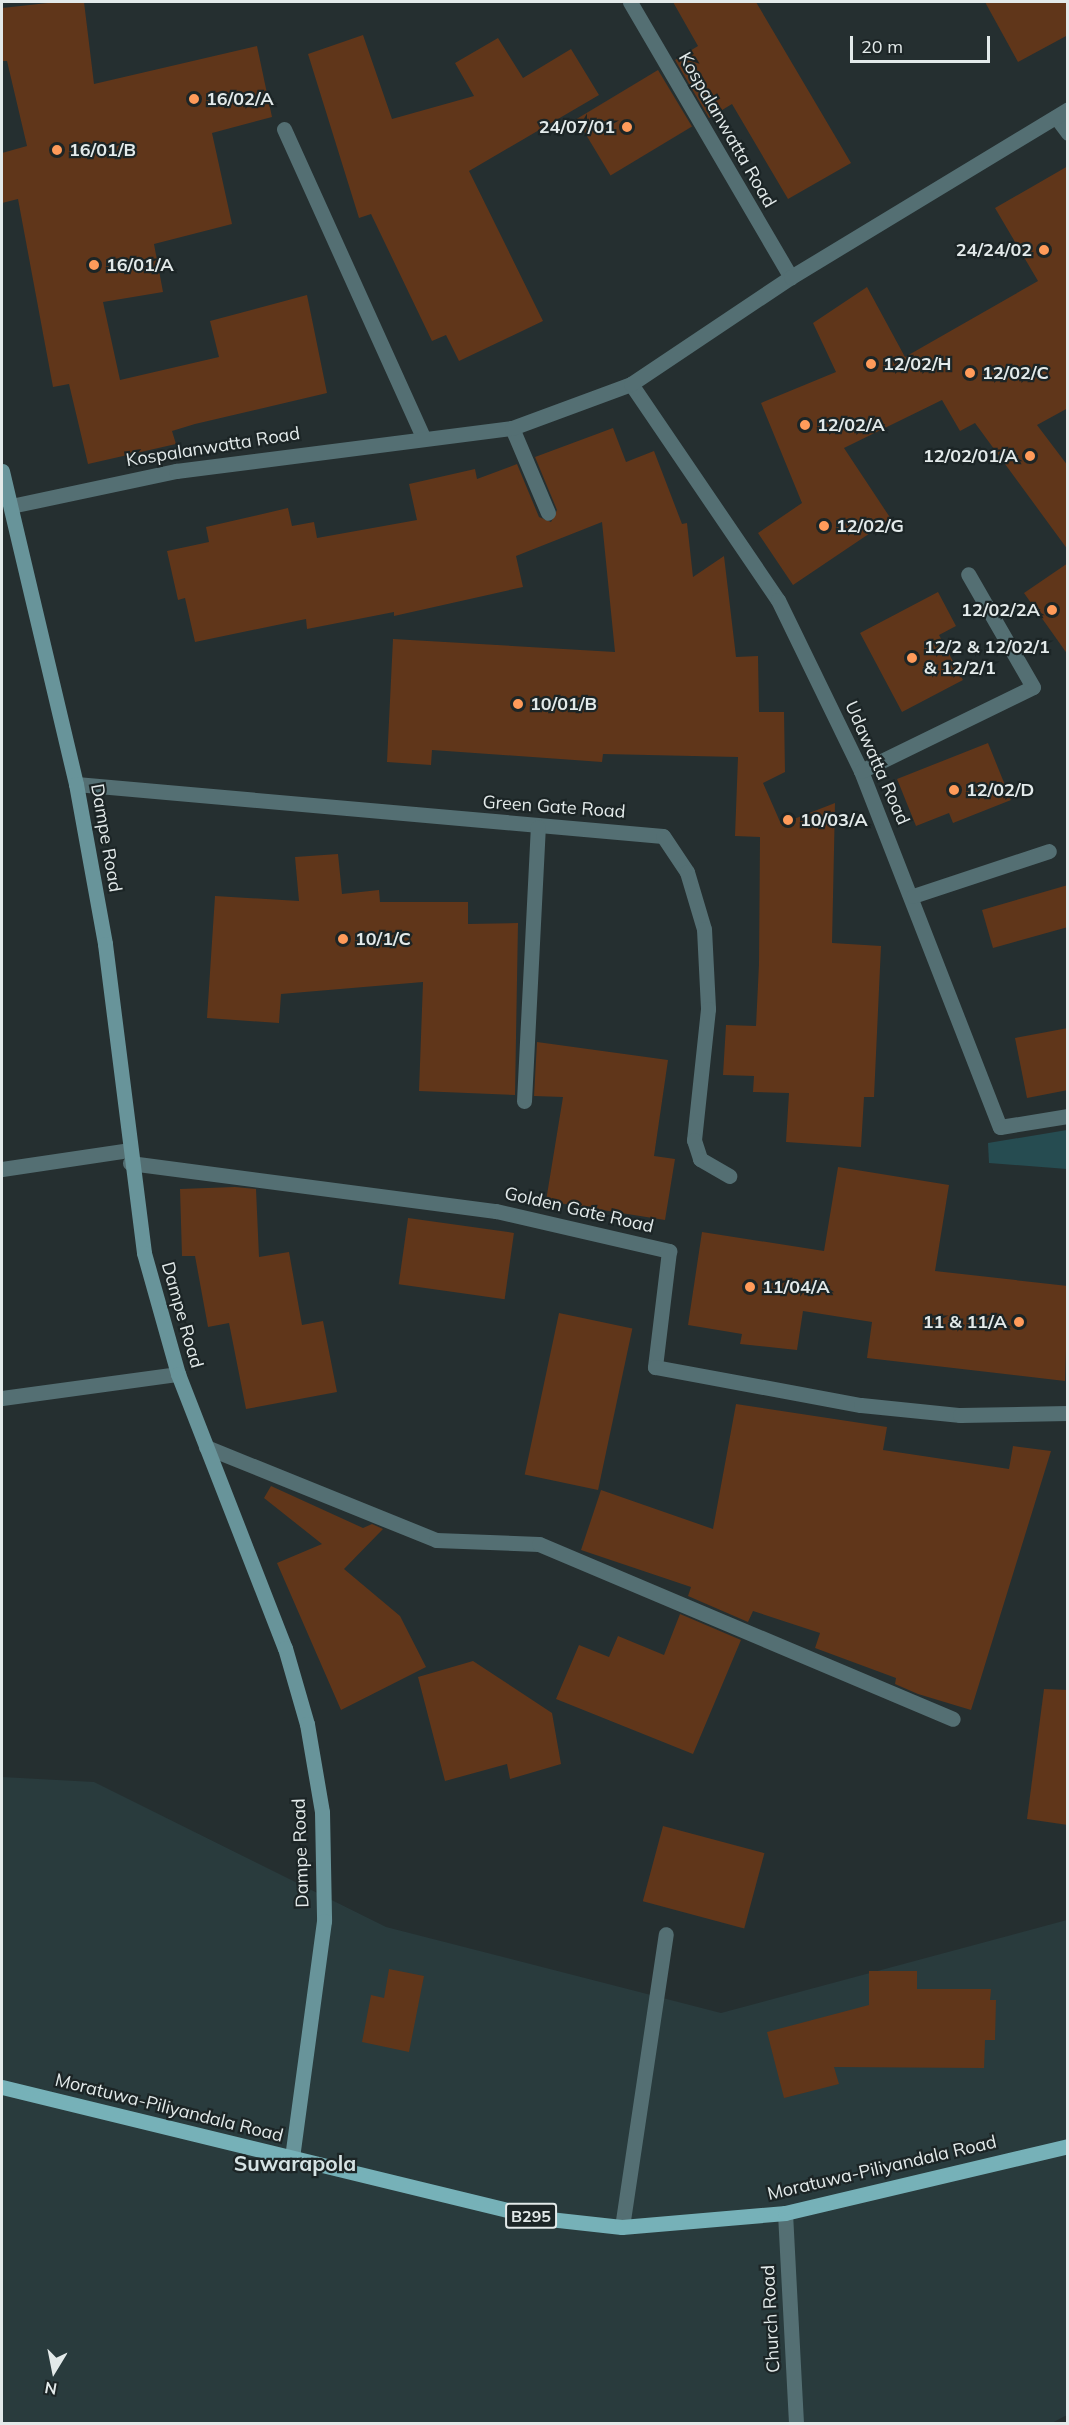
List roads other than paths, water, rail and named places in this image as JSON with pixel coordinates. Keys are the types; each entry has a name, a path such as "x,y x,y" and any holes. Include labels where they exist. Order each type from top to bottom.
{"main road":[{"name":"Moratuwa-Piliyandala Road","path":"2,2087 540,2218 622,2227 785,2213 1068,2146"}],"street":[{"name":"Kospalanwatta Road","path":"630,2 791,277"},
{"name":"Kospalanwatta Road","path":"10,506 176,471 423,437 512,428 631,384 791,277 1062,113 1068,134"},
{"path":"284,129 423,437"},
{"name":"Udawatta Road","path":"631,384 778,600 861,771 914,896 1000,1126 1068,1116"},
{"path":"512,428 548,513"},
{"name":"Dampe Road","path":"2,471 76,784 105,944 129,1156 144,1253 177,1374 285,1648 307,1724 322,1812 324,1921 292,2158"},
{"path":"861,771 1032,687 968,574"},
{"name":"Green Gate Road","path":"76,784 537,827 663,836 687,872 704,929 708,1009 694,1140 700,1159 729,1176"},
{"path":"524,1101 537,827"},
{"path":"914,896 1049,851"},
{"path":"2,1169 129,1156"},
{"name":"Golden Gate Road","path":"129,1156 496,1211 669,1251 655,1367 861,1405 960,1415 1068,1413"},
{"path":"2,1398 177,1374"},
{"path":"206,1447 436,1540 539,1545 953,1719"},
{"path":"622,2227 666,1934"},
{"name":"Church Road","path":"785,2213 796,2424"}],"place":[{"name":"16/02/A","path":"194,99"},
{"name":"24/07/01","path":"627,127"},
{"name":"16/01/B","path":"57,150"},
{"name":"24/24/02","path":"1044,250"},
{"name":"16/01/A","path":"94,265"},
{"name":"12/02/H","path":"871,364"},
{"name":"12/02/C","path":"970,373"},
{"name":"12/02/A","path":"805,425"},
{"name":"12/02/01/A","path":"1030,456"},
{"name":"12/02/G","path":"824,526"},
{"name":"12/02/2A","path":"1052,610"},
{"name":"12/2 & 12/02/1 & 12/2/1","path":"912,658"},
{"name":"10/01/B","path":"518,704"},
{"name":"12/02/D","path":"954,790"},
{"name":"10/03/A","path":"788,820"},
{"name":"10/1/C","path":"343,939"},
{"name":"11/04/A","path":"750,1287"},
{"name":"11 & 11/A","path":"1019,1322"}],"district":[{"name":"Suwarapola","path":"295,2163"}]}
